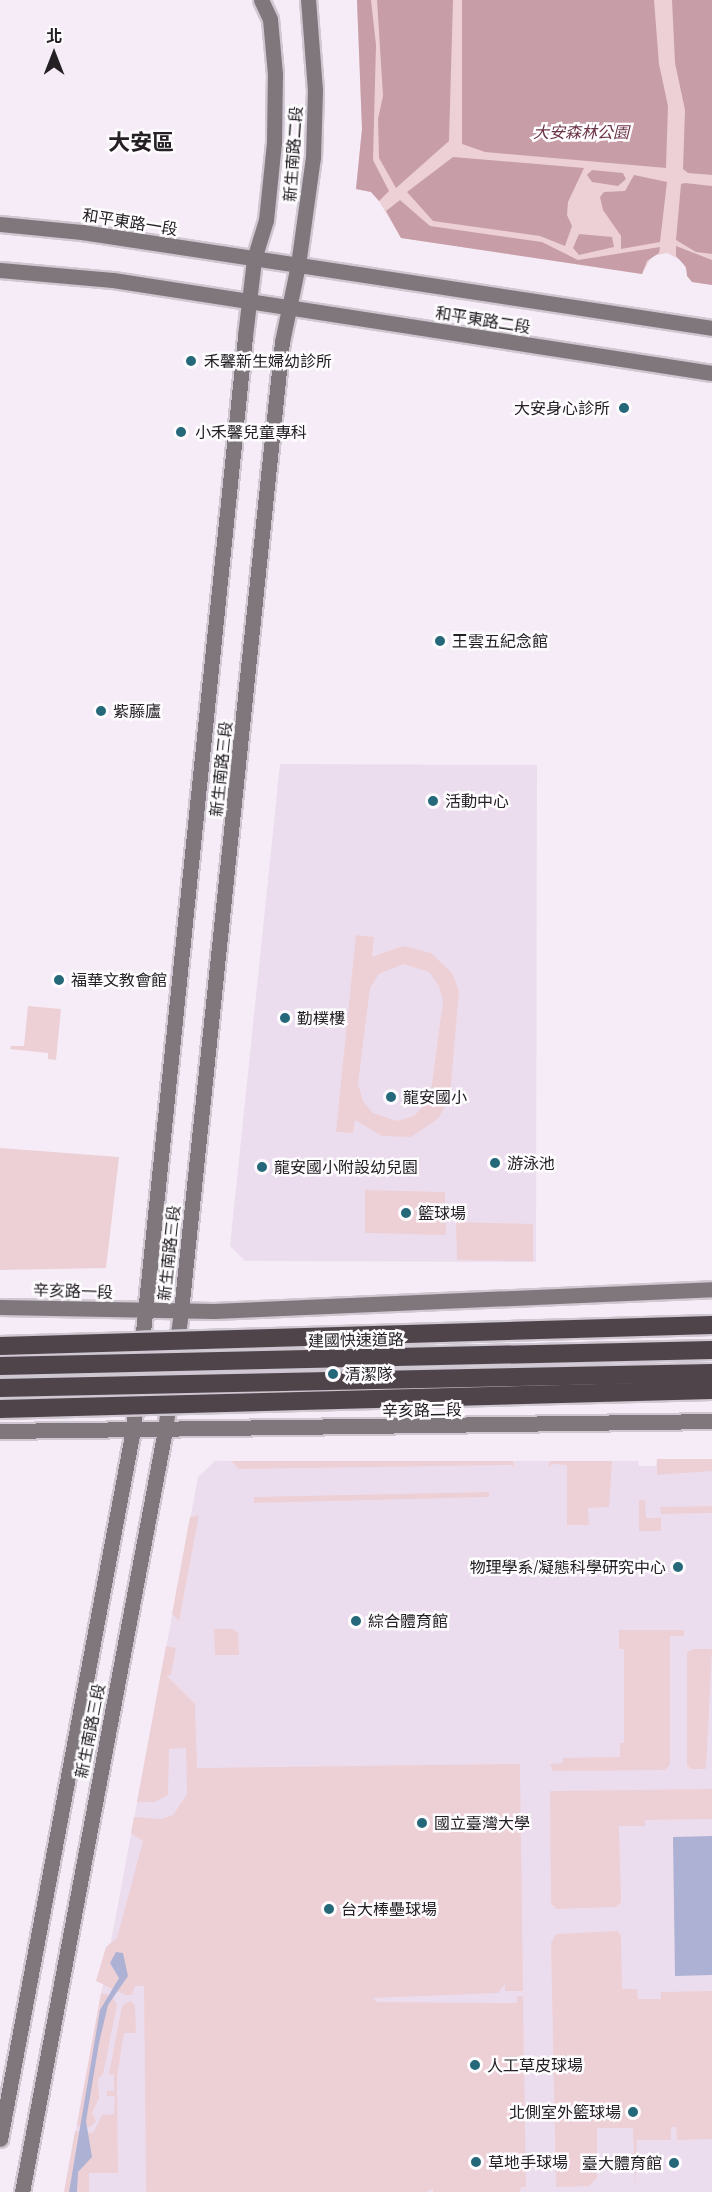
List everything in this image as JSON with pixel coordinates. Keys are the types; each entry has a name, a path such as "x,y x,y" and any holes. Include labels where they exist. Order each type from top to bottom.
{"highway":[{"path":"0,1346 712,1325"},
{"name":"建國快速道路","path":"0,1366 712,1350"},
{"path":"0,1388 712,1373"},
{"path":"0,1409 712,1390"}],"main road":[{"name":"新生南路二段","path":"248,302 254,259 266,220 274,143 275,74 270,19 261,0"},
{"name":"新生南路二段","path":"287,308 298,265 313,157 315,90 308,0"},
{"name":"和平東路一段","path":"0,224 82,232 254,259"},
{"name":"和平東路二段","path":"254,259 712,328"},
{"path":"0,270 113,280 248,302"},
{"name":"和平東路二段","path":"248,302 712,374"},
{"name":"新生南路三段","path":"0,2139 133,1430 248,302"},
{"name":"新生南路三段","path":"22,2192 165,1430 181,1311 287,308"},
{"path":"145,1311 712,1288"},
{"name":"辛亥路一段","path":"0,1307 145,1311"},
{"name":"辛亥路二段","path":"133,1430 712,1421"},
{"path":"0,1431 133,1430"}],"shaded area":[{"name":"龍安國小","path":"280,764 537,765 536,1262 245,1261 230,1246"},
{"name":"清潔隊","path":"373,1330 379,1391 227,1393 230,1331"},
{"name":"國立臺灣大學","path":"657,1459 712,1459 712,2192 64,2192 198,1477 215,1461 638,1461 639,1466 656,1466"}],"green space":[{"name":"大安森林公園","path":"357,0 712,0 712,285 692,282 682,261 667,253 652,256 642,274 401,238 371,192 356,189 362,129"},
{"path":"357,0 371,0 376,45 373,160 389,191 379,201 371,192 356,189 362,129"},
{"path":"377,0 453,0 449,141 396,188 379,158 378,119 383,96"},
{"path":"462,0 654,0 659,64 668,106 666,168 485,152 462,144"},
{"path":"672,0 712,0 712,175 688,173 683,169 685,110 675,63"},
{"path":"453,157 584,168 568,202 567,215 572,226 565,246 540,236 433,221 407,192"},
{"path":"592,170 623,173 626,179 618,186 592,182 587,175"},
{"path":"634,175 667,182 660,242 621,249 621,236 603,210 600,197 604,192 625,191"},
{"path":"681,184 712,186 712,254 696,252 676,240"},
{"path":"400,200 430,226 542,242 578,260 660,247 659,253 647,261 642,274 401,238 386,211"},
{"path":"579,234 612,237 614,247 579,255 573,248"},
{"path":"676,246 712,260 712,285 692,282 687,276 686,267 676,256"},
{"path":"356,935 374,937 372,957 403,946 431,953 452,973 459,991 450,1096 439,1118 411,1137 382,1136 355,1120 353,1133 336,1132","holes":["403,964 429,972 439,986 443,1001 430,1099 414,1116 397,1121 373,1113 363,1101 358,1084 370,988 379,974"]},
{"path":"28,1006 61,1009 56,1060 48,1059 48,1053 10,1049 11,1046 24,1046"},
{"path":"0,1148 119,1157 106,1268 0,1270"},
{"name":"籃球場","path":"365,1190 445,1192 446,1235 365,1233"},
{"name":"籃球場","path":"456,1222 533,1224 533,1261 457,1260"},
{"path":"657,1459 712,1459 712,1471 657,1475"},
{"path":"231,1461 513,1461 515,1468 512,1465 239,1469"},
{"path":"550,1461 612,1461 609,1507 588,1508 589,1525 567,1525 567,1465 552,1464 548,1468"},
{"path":"489,1492 489,1497 254,1503 254,1497"},
{"path":"639,1500 645,1500 646,1518 661,1518 661,1531 639,1531"},
{"path":"712,1506 712,1513 661,1514 660,1507"},
{"path":"199,1515 179,1621 172,1614 190,1517"},
{"path":"214,1629 233,1629 238,1633 239,1655 215,1655"},
{"path":"619,1630 684,1630 684,1636 670,1636 670,1765 665,1770 553,1771 550,1764 563,1763 563,1758 620,1757 620,1743 624,1743 624,1649 619,1649"},
{"path":"166,1646 176,1648 171,1675 167,1676 195,1704 197,1768 520,1764 523,1991 505,1991 505,1984 498,1993 373,1998 377,2002 517,2003 517,1996 523,1996 526,2187 521,2187 520,2192 433,2192 433,2189 426,2192 146,2192 144,1986 135,1986 132,1995 125,1995 96,1981 106,1947 117,1938 143,1841 131,1833 134,1817 162,1819 173,1815 187,1794 186,1748 169,1749 168,1795 155,1802 137,1802"},
{"path":"693,1649 712,1649 706,1769 691,1769 687,1765 687,1652"},
{"path":"712,1789 712,1819 645,1820 645,1826 619,1826 621,1902 616,1907 556,1909 551,1903 550,1791"},
{"path":"617,1931 621,1935 622,1989 637,1989 638,1999 661,1999 661,1992 712,1991 712,2139 677,2140 676,2127 671,2127 671,2140 637,2140 635,2187 633,2128 597,2128 597,2178 589,2186 556,2187 551,1943 556,1934"},
{"path":"101,1993 111,1995 117,2005 103,2074 98,2079 99,2098 92,2113 96,2121 90,2127 80,2127 77,2125"},
{"path":"130,2001 135,2005 136,2033 124,2033 117,2076 118,2173 89,2173 89,2192 64,2192 75,2131 93,2133 102,2115 114,2114 115,2096 107,2096 107,2091 114,2091 114,2074 109,2074 122,2006"}],"water":[{"path":"712,1836 712,1975 675,1976 673,1837"},
{"path":"116,1952 123,1953 128,1976 108,2005 99,2043 86,2121 92,2157 78,2172 77,2192 69,2192 100,2010 119,1978 110,1963"}],"place":[{"name":"禾馨新生婦幼診所","path":"191,361"},
{"name":"大安身心診所","path":"624,408"},
{"name":"小禾馨兒童專科","path":"181,432"},
{"name":"王雲五紀念館","path":"440,641"},
{"name":"紫藤廬","path":"101,711"},
{"name":"活動中心","path":"433,801"},
{"name":"福華文教會館","path":"59,980"},
{"name":"勤樸樓","path":"285,1018"},
{"name":"龍安國小","path":"391,1097"},
{"name":"游泳池","path":"495,1163"},
{"name":"龍安國小附設幼兒園","path":"262,1167"},
{"name":"籃球場","path":"406,1213"},
{"name":"清潔隊","path":"333,1374"},
{"name":"物理學系/凝態科學研究中心","path":"678,1567"},
{"name":"綜合體育館","path":"356,1621"},
{"name":"國立臺灣大學","path":"422,1823"},
{"name":"台大棒壘球場","path":"329,1909"},
{"name":"人工草皮球場","path":"475,2065"},
{"name":"北側室外籃球場","path":"633,2112"},
{"name":"草地手球場","path":"476,2162"},
{"name":"臺大體育館","path":"674,2163"}],"district":[{"name":"大安區","path":"141,142"}]}
